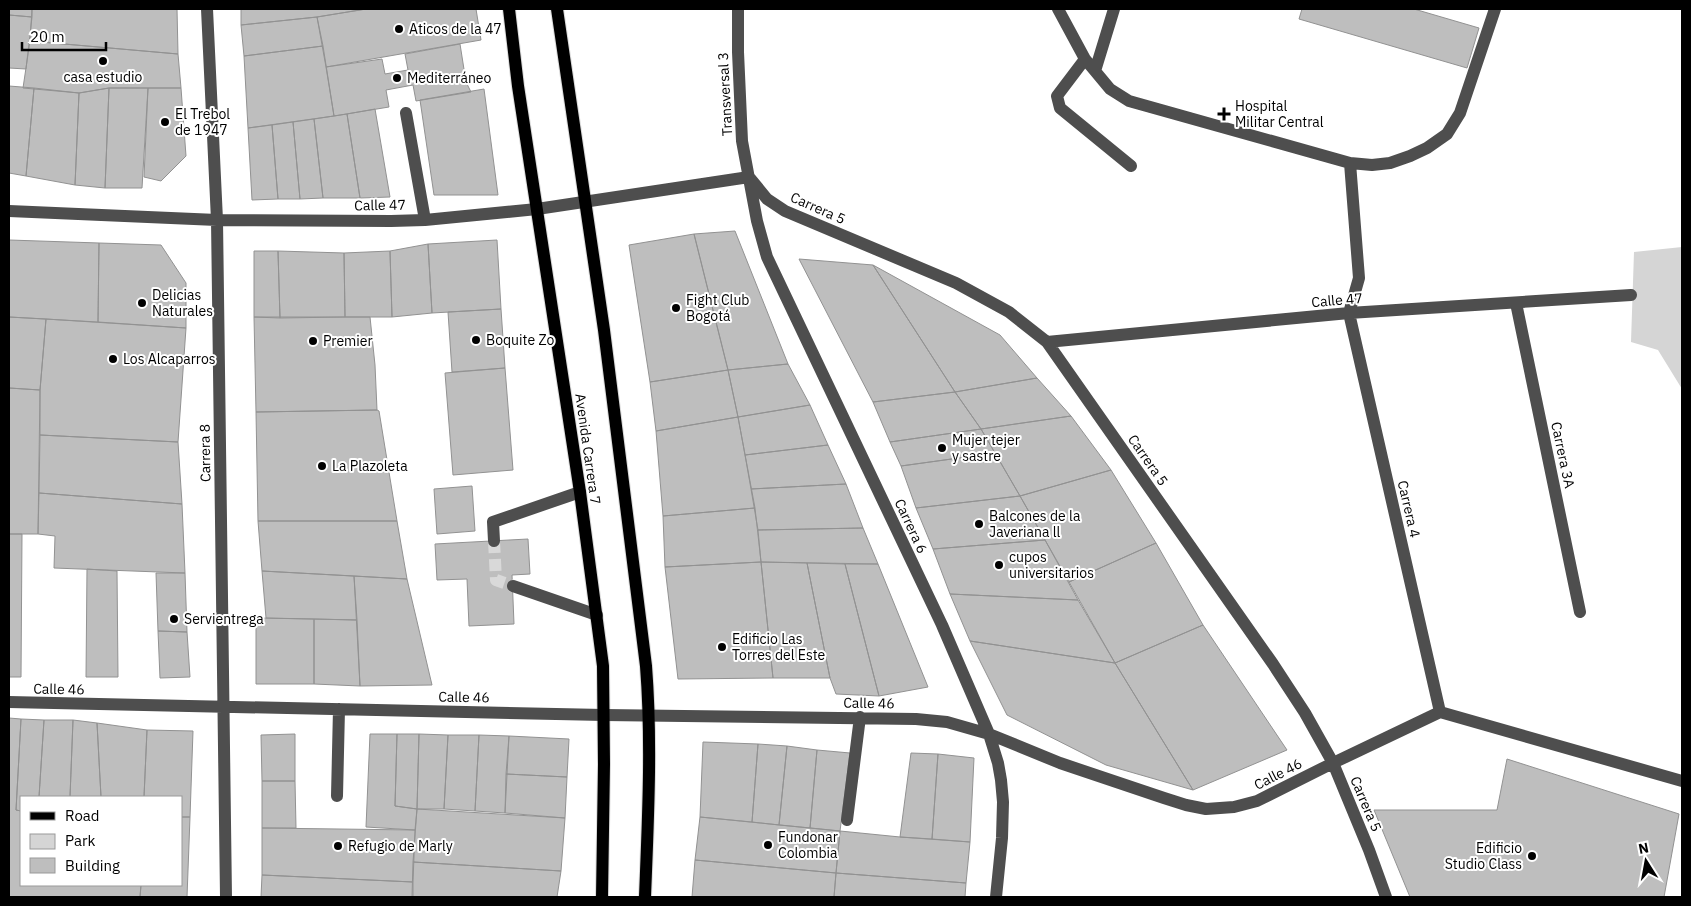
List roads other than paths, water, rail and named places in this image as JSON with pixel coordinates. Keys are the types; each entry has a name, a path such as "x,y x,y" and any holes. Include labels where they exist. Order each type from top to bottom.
{"main road":[{"name":"Avenida Carrera 7","path":"509,9 518,86 580,492 603,666 604,839 602,897"},
{"path":"557,9 604,330 646,666 650,715 650,769 645,897"}],"street":[{"name":"Carrera 8","path":"207,9 217,220 226,897"},
{"name":"Transversal 3","path":"738,9 742,141 749,177"},
{"path":"1095,72 1114,9"},
{"path":"1061,10 1085,59 1110,89 1129,101 1350,163 1372,165 1390,163 1427,148 1446,134 1460,113 1495,9"},
{"path":"1085,59 1057,96 1060,108 1131,166"},
{"path":"406,113 425,220"},
{"path":"1349,313 1359,278 1350,163"},
{"name":"Calle 47","path":"9,212 217,220 425,220 537,209 749,177"},
{"name":"Carrera 5","path":"749,177 767,199 785,211 956,283 1009,312 1047,342 1305,712 1333,763 1386,897"},
{"name":"Carrera 6","path":"749,177 757,221 767,257 942,625 989,734 998,763 1003,802 1002,838 996,897"},
{"name":"Calle 47","path":"1047,342 1349,313 1631,295"},
{"name":"Carrera 3A","path":"1516,303 1580,612"},
{"name":"Carrera 4","path":"1349,313 1440,712"},
{"path":"494,541 493,522 580,492"},
{"path":"513,586 596,615"},
{"name":"Calle 46","path":"9,702 604,715 916,719 947,722 989,734 1070,767 1186,805 1206,808 1257,802 1440,712"},
{"path":"337,796 339,709"},
{"path":"1440,712 1682,781"},
{"path":"847,820 860,717"}],"tunnel":[{"path":"494,541 496,580 513,586"}],"place":[{"name":"Aticos de la 47","path":"399,29"},
{"name":"casa estudio","path":"103,61"},
{"name":"Mediterráneo","path":"397,78"},
{"name":"Hospital Militar Central","path":"1224,114"},
{"name":"El Trebol de 1947","path":"165,122"},
{"name":"Delicias Naturales","path":"142,303"},
{"name":"Fight Club Bogotá","path":"676,308"},
{"name":"Boquite Zo","path":"476,340"},
{"name":"Premier","path":"313,341"},
{"name":"Los Alcaparros","path":"113,359"},
{"name":"Mujer tejer y sastre","path":"942,448"},
{"name":"La Plazoleta","path":"322,466"},
{"name":"Balcones de la Javeriana ll","path":"979,524"},
{"name":"cupos universitarios","path":"999,565"},
{"name":"Servientrega","path":"174,619"},
{"name":"Edificio Las Torres del Este","path":"722,647"},
{"name":"Fundonar Colombia","path":"768,845"},
{"name":"Refugio de Marly","path":"338,846"},
{"name":"Edificio Studio Class","path":"1532,856"}]}
